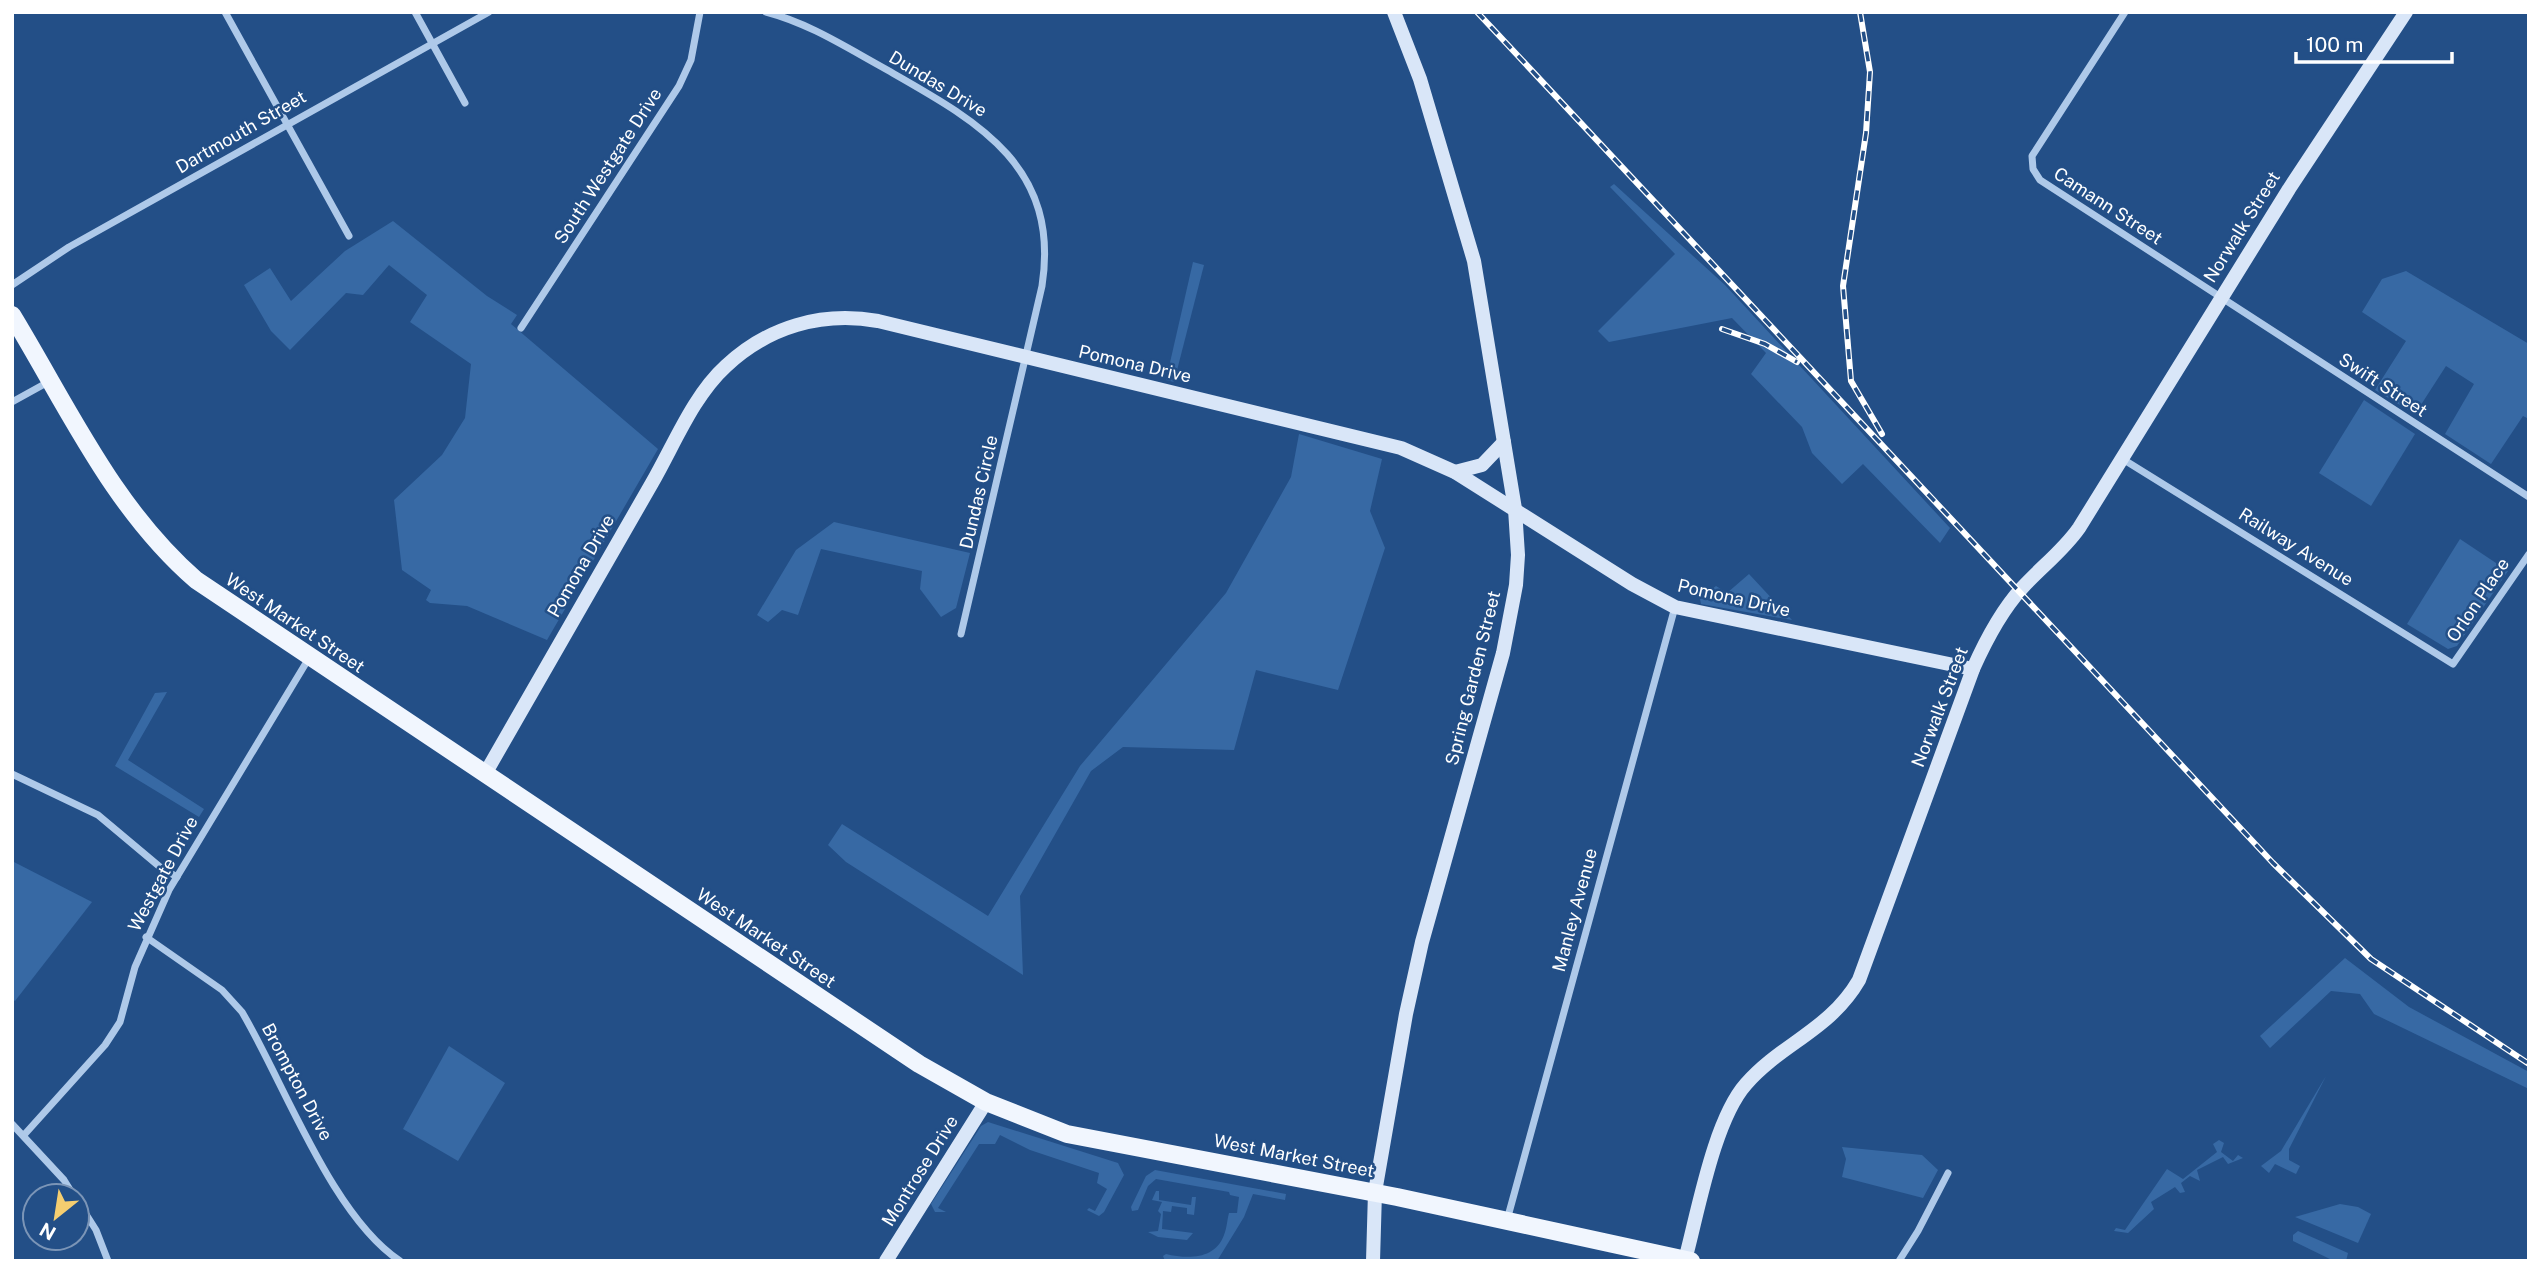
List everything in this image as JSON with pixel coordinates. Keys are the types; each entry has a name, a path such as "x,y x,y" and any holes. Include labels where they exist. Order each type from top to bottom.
{"main road":[{"name":"West Market Street","path":"12,315 119,494 165,552 213,593 919,1064 986,1102 1067,1134 1375,1192 1688,1260"}],"street":[{"path":"225,12 349,236"},
{"path":"415,12 465,103"},
{"name":"Dartmouth Street","path":"12,285 44,262 287,123 489,12"},
{"name":"South Westgate Drive","path":"522,328 679,86 691,60 700,12"},
{"name":"Dundas Drive","path":"766,12 809,27 963,115 995,139 1014,162 1035,200 1045,246 1042,286 1025,358"},
{"name":"Spring Garden Street","path":"1373,1261 1375,1192 1416,965 1503,653 1516,585 1515,509 1474,261 1420,79 1394,12"},
{"name":"Camann Street","path":"2125,12 2038,144 2032,156 2033,169 2040,180 2219,298"},
{"name":"Norwalk Street","path":"1688,1260 1719,1137 1739,1093 1763,1068 1833,1016 1859,980 1973,669 1986,642 2021,589 2071,540 2219,298 2406,12"},
{"name":"Swift Street","path":"2219,298 2529,498"},
{"name":"Pomona Drive","path":"485,774 701,397 718,374 749,347 795,324 842,317 877,321 1384,443 1455,472 1632,584 1675,607 1973,669"},
{"name":"Dundas Circle","path":"961,634 1025,358"},
{"path":"12,402 51,380"},
{"path":"1455,472 1482,465 1504,442"},
{"name":"Railway Avenue","path":"2121,457 2453,664"},
{"name":"Orlon Place","path":"2453,664 2529,554"},
{"name":"Manley Avenue","path":"1507,1221 1675,607"},
{"name":"Westgate Drive","path":"24,1135 105,1045 120,1022 146,937 177,877 309,658"},
{"path":"12,774 97,815 160,867 177,877"},
{"name":"Brompton Drive","path":"146,937 222,990 242,1013 339,1193 360,1225 400,1261"},
{"name":"Montrose Drive","path":"886,1261 986,1102"},
{"path":"12,1124 63,1182"},
{"path":"1899,1261 1948,1173"},
{"path":"91,1222 105,1260"}],"shaded area":[{"path":"1614,184 1725,285 1950,528 1940,543 1863,464 1842,484 1812,453 1802,427 1751,374 1766,353 1732,318 1609,342 1598,331 1675,254 1610,187"},
{"path":"393,221 487,296 517,315 511,324 658,449 547,640 467,606 430,603 426,600 431,590 402,570 394,500 442,455 465,418 471,364 410,322 427,295 389,265 363,295 346,293 290,350 271,331 244,285 270,268 291,301 345,251"},
{"path":"1193,262 1204,265 1174,382 1166,380"},
{"path":"2406,271 2529,344 2529,419 2523,416 2491,464 2445,434 2474,384 2446,366 2415,414 2375,390 2406,341 2362,312 2382,279"},
{"path":"2364,400 2415,434 2371,506 2319,473"},
{"path":"1299,434 1382,459 1370,511 1385,548 1338,690 1256,670 1234,750 1123,747 1091,771 1020,896 1023,975 846,862 828,845 842,824 988,916 1080,766 1226,593 1291,477"},
{"path":"834,522 970,553 956,608 941,617 920,589 922,571 821,549 798,615 782,610 768,622 757,615 796,550"},
{"path":"2460,539 2508,571 2457,646 2448,649 2407,624"},
{"path":"1749,574 1792,620 1701,604 1700,599 1716,586 1727,593"},
{"path":"167,692 128,760 204,809 199,817 115,766 155,693"},
{"path":"12,861 92,902 15,1001 12,999"},
{"path":"2345,958 2409,1007 2529,1072 2529,1089 2374,1014 2360,994 2331,991 2270,1048 2260,1036"},
{"path":"449,1046 505,1083 458,1161 403,1129"},
{"path":"2326,1076 2289,1149 2289,1160 2300,1166 2296,1174 2275,1164 2269,1173 2261,1166 2281,1151"},
{"path":"988,1122 1118,1163 1124,1175 1104,1212 1099,1216 1087,1210 1089,1208 1095,1211 1107,1189 1097,1183 1099,1173 1030,1150 1000,1135 995,1144 979,1144 938,1208 946,1212 935,1212 931,1204 981,1126"},
{"path":"2219,1140 2224,1143 2221,1152 2233,1161 2238,1155 2243,1158 2228,1164 2223,1157 2197,1170 2200,1181 2190,1176 2181,1183 2185,1192 2180,1193 2175,1187 2151,1202 2154,1209 2128,1233 2114,1231 2116,1228 2125,1230 2167,1169 2183,1179 2217,1152 2213,1144"},
{"path":"1842,1147 1922,1155 1938,1170 1923,1198 1842,1177 1846,1159"},
{"path":"1155,1170 1286,1194 1285,1200 1253,1194 1244,1217 1217,1261 1165,1261 1163,1256 1166,1254 1191,1257 1214,1249 1224,1235 1229,1213 1237,1213 1239,1197 1230,1195 1229,1192 1156,1179 1148,1186 1138,1210 1132,1211 1131,1207 1146,1176"},
{"path":"1156,1191 1159,1191 1159,1200 1191,1205 1192,1197 1196,1197 1194,1215 1187,1214 1187,1208 1172,1206 1171,1212 1163,1211 1162,1229 1193,1233 1187,1240 1158,1237 1148,1232 1158,1231 1161,1214 1158,1211 1162,1202 1152,1200"},
{"path":"2340,1204 2358,1207 2371,1214 2358,1243 2295,1217"},
{"path":"2298,1231 2348,1253 2346,1261 2334,1261 2293,1241 2293,1235"}],"railway":[{"path":"1477,12 2273,863 2371,959 2529,1064"},
{"path":"1860,12 1870,72 1866,133 1843,286 1851,381 1882,434"},
{"path":"1722,329 1765,344 1797,362"}]}
